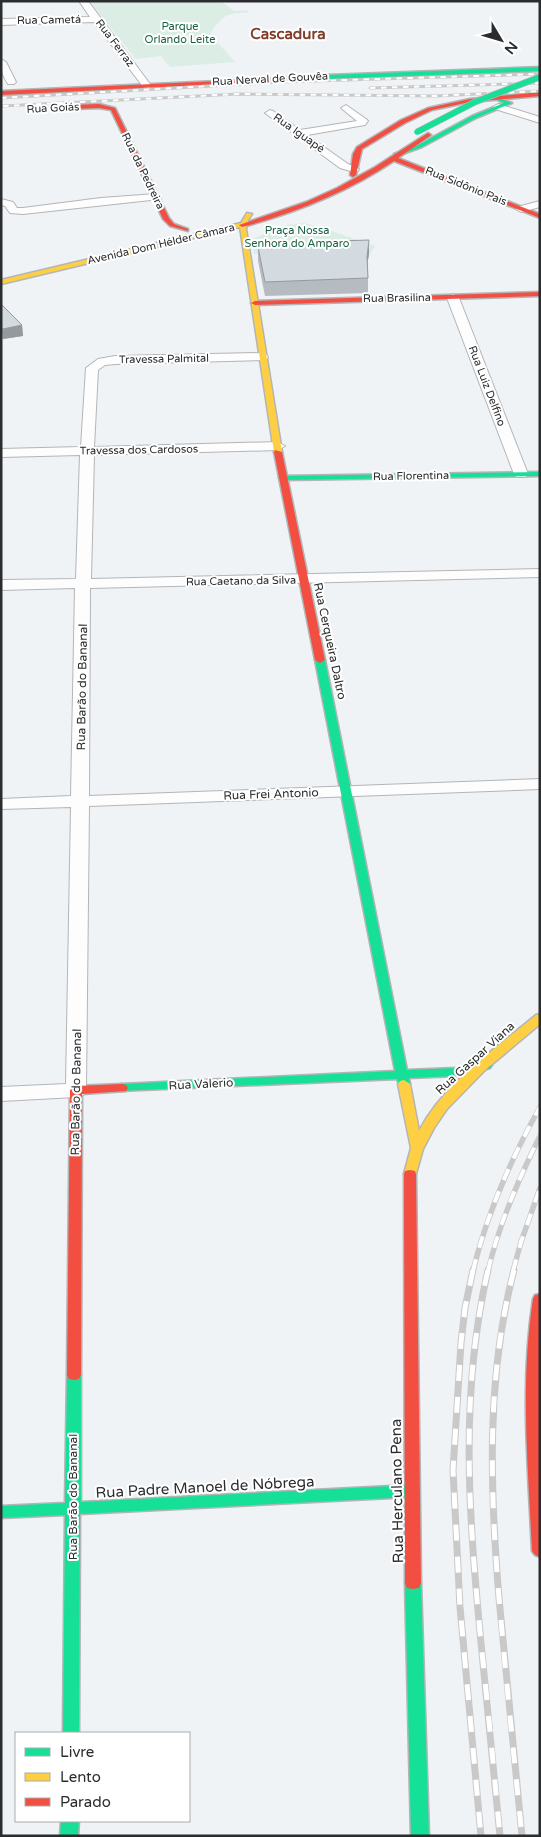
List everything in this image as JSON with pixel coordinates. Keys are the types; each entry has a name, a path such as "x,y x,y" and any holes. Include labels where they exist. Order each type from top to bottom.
{"main road":[{"name":"Rua Nerval de Gouvêa","path":"1,93 390,73 540,69"},
{"path":"423,133 480,100 540,77"},
{"path":"423,133 494,100 540,83"},
{"path":"353,172 349,152 413,116 430,109 455,103 498,103 540,94"},
{"name":"Avenida Dom Hélder Câmara","path":"394,156 411,150 498,103"},
{"name":"Rua Goiás","path":"61,108 106,107"},
{"name":"Rua da Pedreira","path":"106,107 113,110 169,223 186,230"},
{"name":"Avenida Dom Hélder Câmara","path":"1,282 243,225 352,184 372,173 423,133"},
{"name":"Avenida Dom Hélder Câmara","path":"1,274 249,214 288,201 353,172 365,169 423,133"},
{"name":"Rua Sidônio Pais","path":"394,156 540,216"},
{"path":"243,225 243,220 249,214"},
{"name":"Rua Cerqueira Daltro","path":"243,225 262,357 283,478 347,791 416,1146"},
{"path":"202,235 230,234 244,237"},
{"name":"Rua Brasilina","path":"255,303 540,294"},
{"name":"Rua Florentina","path":"283,478 540,474"},
{"name":"Rua Gaspar Viana","path":"416,1146 428,1124 443,1105 540,1018"},
{"path":"401,1074 456,1072 486,1065"},
{"name":"Rua Valerio","path":"76,1090 401,1074"},
{"name":"Rua Barão do Bananal","path":"70,1732 76,1090"},
{"name":"Rua Herculano Pena","path":"416,1146 411,1162 409,1179 411,1492 420,1836"},
{"path":"540,1299 534,1330 531,1373 540,1551"},
{"name":"Rua Padre Manoel de Nóbrega","path":"1,1512 411,1492"},
{"path":"69,1836 70,1822"}],"street":[{"name":"Rua Ferraz","path":"83,1 147,86"},
{"name":"Rua Cametá","path":"1,22 98,19"},
{"path":"1,62 11,82"},
{"path":"498,103 540,120"},
{"path":"298,133 362,123 363,121 346,108"},
{"name":"Rua Iguapé","path":"270,113 353,172"},
{"name":"Rua Iguapé","path":"328,154 349,152"},
{"path":"1,202 9,204 14,211 23,211 101,201 156,197"},
{"path":"521,209 540,204"},
{"name":"Rua Luiz Delfino","path":"453,298 521,474"},
{"name":"Travessa Palmital","path":"87,451 92,371 94,366 109,361 123,360 262,357"},
{"name":"Travessa dos Cardosos","path":"1,453 278,446"},
{"name":"Rua Barão do Bananal","path":"76,1090 83,584 87,451"},
{"name":"Rua Caetano da Silva","path":"1,585 303,580 540,573"},
{"name":"Rua Frei Antonio","path":"1,804 540,784"},
{"name":"Rua Valerio","path":"1,1094 76,1090"}],"green space":[{"name":"Parque Orlando Leite","path":"89,1 221,1 234,11 249,10 247,13 234,13 225,17 217,23 210,34 235,62 170,67 161,56 136,59"},
{"name":"Praça Nossa Senhora do Amparo","path":"304,223 375,246 370,254 254,254 252,241 254,238 287,225"}],"building":[{"path":"369,240 367,257 368,278 265,282 258,247 308,245 308,242"},
{"path":"1,304 22,325 3,329 1,327"}],"railway":[{"path":"1,98 280,82 540,74"},
{"path":"370,88 540,83"},
{"path":"3,106 238,94 435,96 540,91"},
{"path":"473,1271 485,1228 501,1187 519,1146 540,1107"},
{"path":"488,1271 510,1202 540,1136"},
{"path":"513,1271 540,1188"},
{"path":"473,1270 465,1308 461,1343 453,1470 460,1607 481,1836"},
{"path":"488,1270 473,1364 469,1456 473,1549 500,1836"},
{"path":"514,1270 505,1310 499,1351 495,1392 492,1475 499,1598 522,1836"}],"traffic: fast":[{"path":"301,78 540,69"},
{"path":"417,132 475,102 540,77"},
{"path":"397,154 420,146 474,117 509,103 497,98"},
{"path":"283,478 540,474"},
{"path":"320,660 404,1084"},
{"path":"122,1088 456,1072 486,1065"},
{"path":"71,1732 74,1375"},
{"path":"1,1512 411,1491"},
{"path":"413,1583 420,1836"},
{"path":"69,1836 70,1822"}],"traffic: slow":[{"path":"249,214 243,229 278,452"},
{"path":"1,282 242,225"},
{"path":"410,1174 417,1149 428,1127 443,1106 460,1086 540,1018"},
{"path":"404,1084 416,1146"}],"traffic: jam":[{"path":"1,93 301,78"},
{"path":"353,175 356,154 359,148 421,112 456,103 540,94"},
{"path":"73,107 99,106 113,109 166,219 172,225 186,230"},
{"path":"242,225 324,197 377,169 428,135"},
{"path":"392,158 540,216"},
{"path":"255,303 540,294"},
{"path":"278,452 320,660"},
{"path":"74,1375 76,1090 122,1088"},
{"path":"410,1174 413,1583"},
{"path":"540,1299 535,1330 532,1393 532,1425 540,1551"}],"district":[{"name":"Cascadura","path":"288,34"}]}
